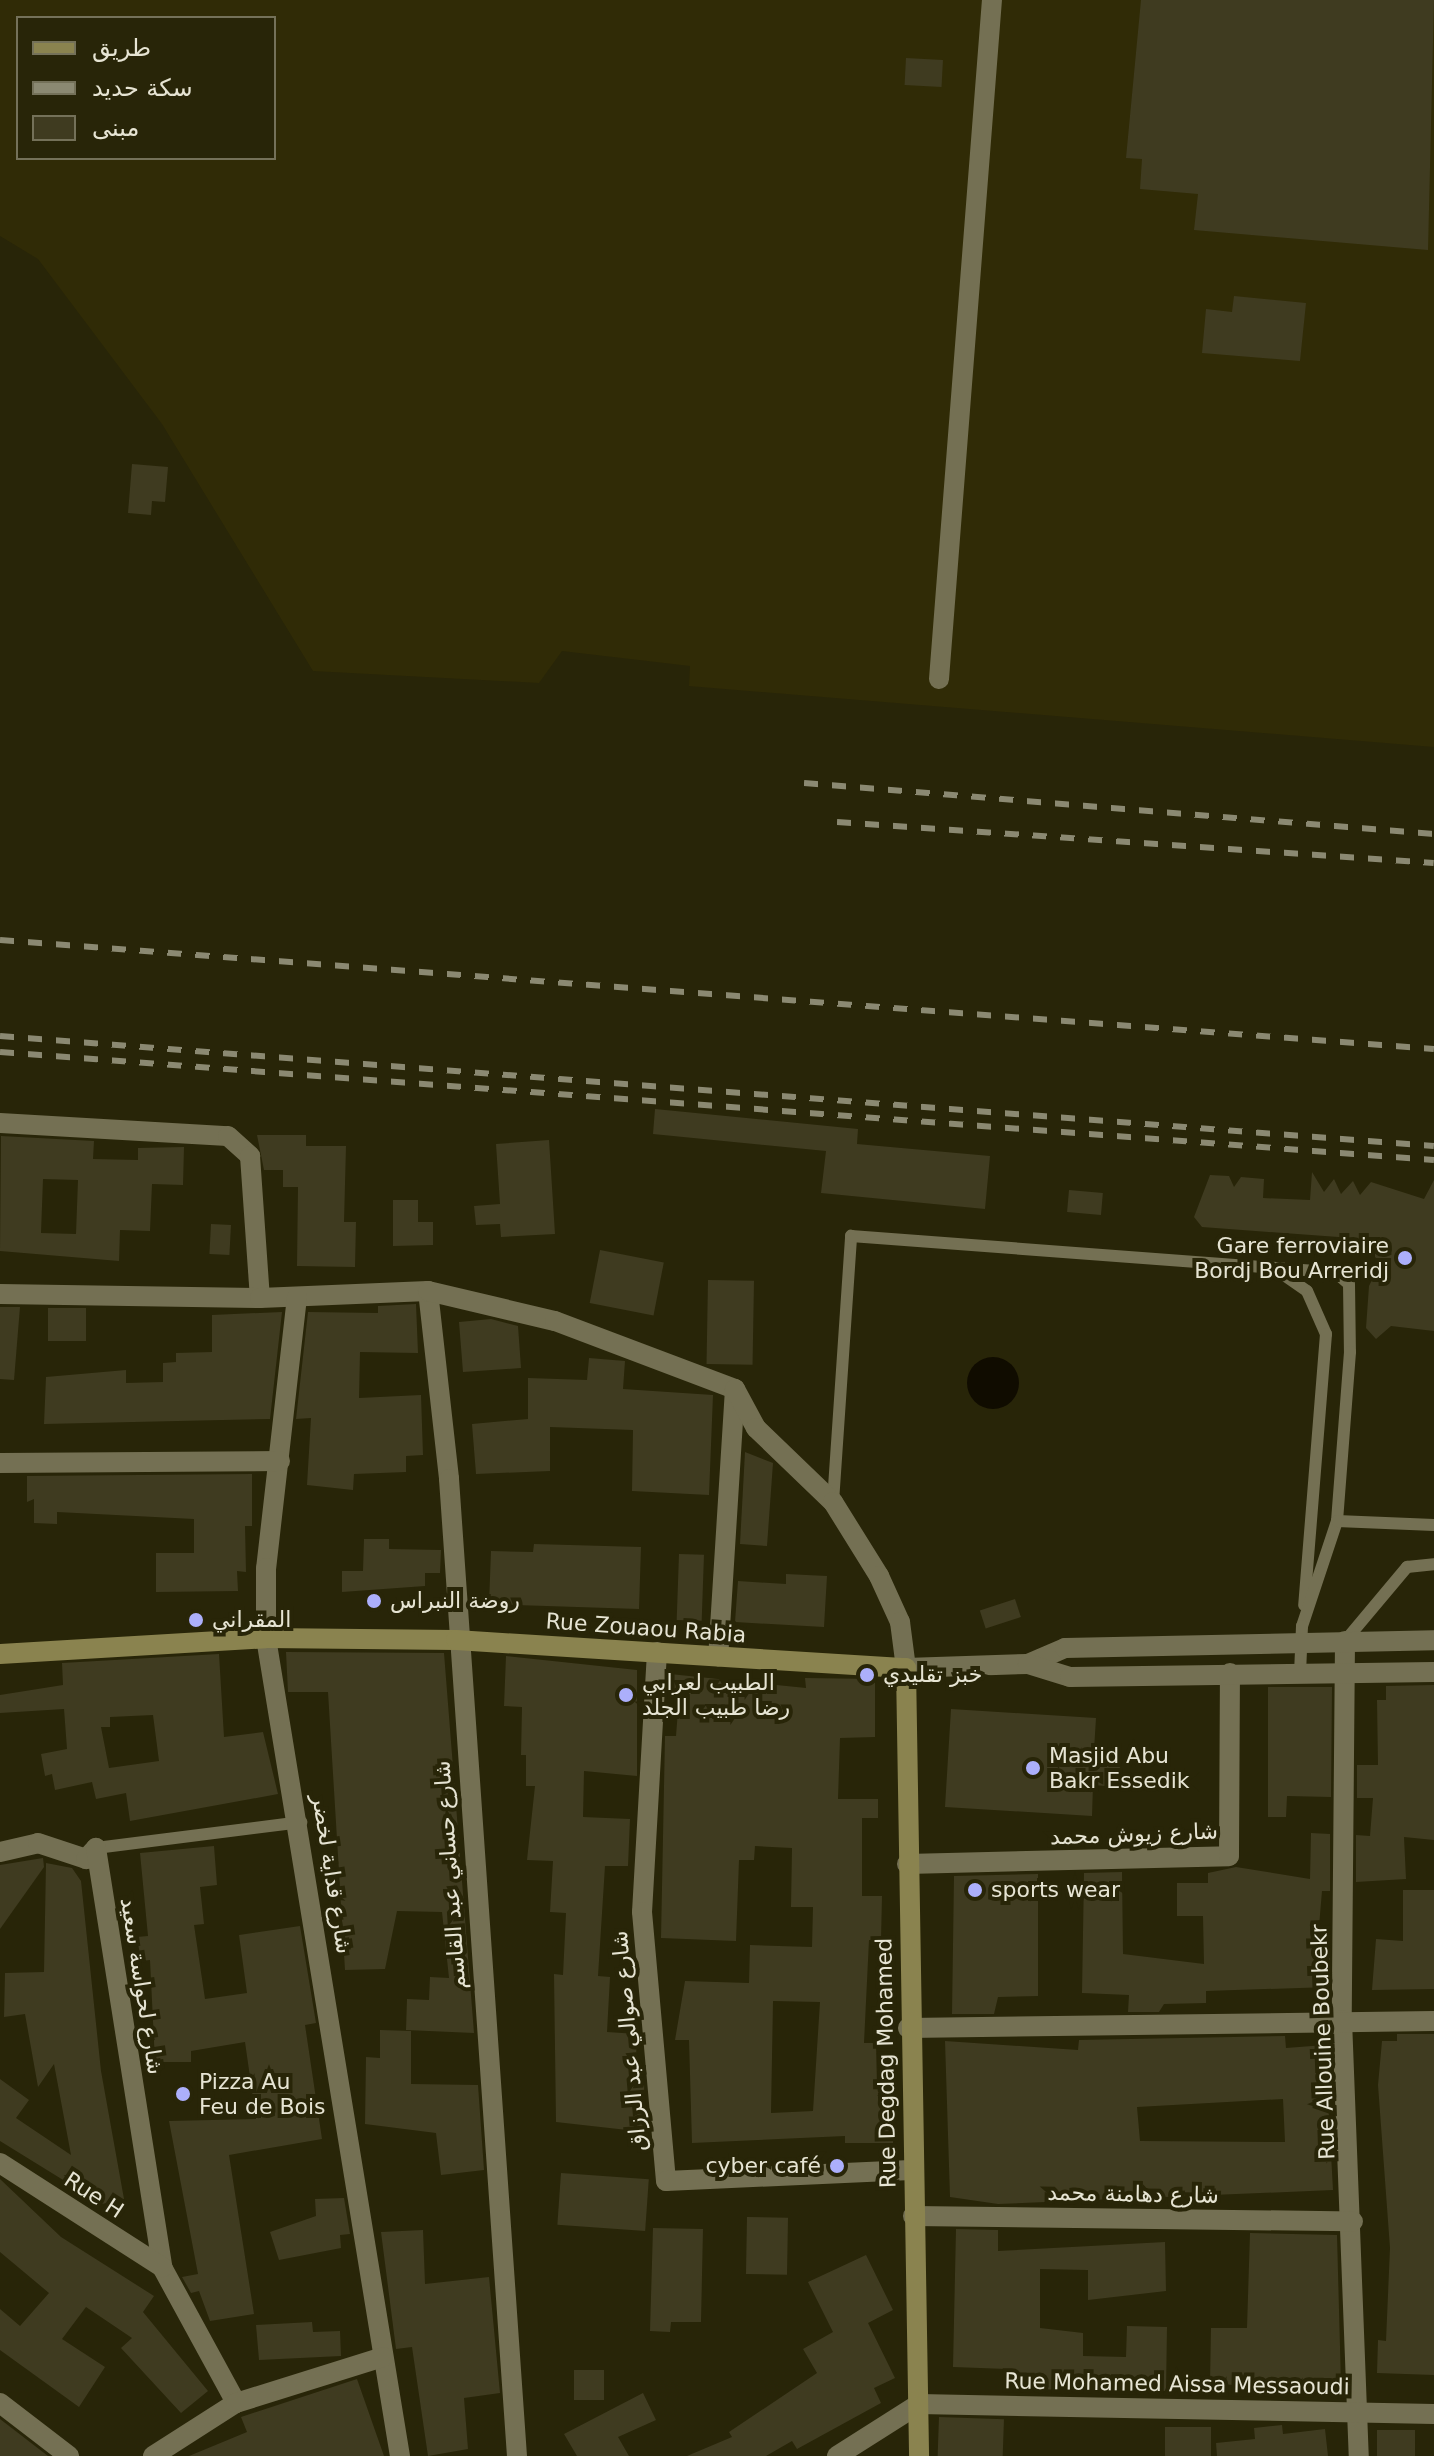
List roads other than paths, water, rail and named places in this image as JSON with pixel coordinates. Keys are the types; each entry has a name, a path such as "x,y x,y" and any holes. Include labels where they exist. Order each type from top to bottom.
{"main road":[{"name":"Rue Zouaou Rabia","path":"0,1654 266,1638 456,1640 906,1668"},
{"name":"Rue Degdag Mohamed","path":"906,1668 908,2028 919,2456"}],"street":[{"path":"939,679 992,0"},
{"path":"0,1123 228,1136 250,1156 260,1298"},
{"path":"0,1294 260,1298 428,1291 555,1321 735,1389 756,1428 833,1502 900,1622 906,1668 1028,1664 1070,1677 1434,1672"},
{"name":"شارع حساني عبد القاسم","path":"428,1291 449,1479 456,1640 517,2456"},
{"name":"شارع قداية لخضر","path":"297,1297 266,1568 266,1638 301,1822 360,2245 400,2456"},
{"path":"718,1656 735,1389"},
{"path":"0,1463 280,1461"},
{"path":"1028,1664 1065,1648 1301,1634 1345,1641 1434,1640"},
{"name":"Rue Allouine Boubekr","path":"1345,1641 1342,2020 1353,2221 1359,2456"},
{"name":"شارع صوالي عبد الرزاق","path":"657,1652 642,1912 666,2181 911,2170"},
{"name":"شارع زيوش محمد","path":"907,1864 1229,1856 1230,1673"},
{"path":"0,1852 21,1842 52,1845 86,1859 96,1848"},
{"name":"شارع لحواسة سعيد","path":"96,1848 162,2267 236,2403"},
{"path":"908,2028 1434,2021"},
{"name":"Rue H","path":"0,2163 162,2267"},
{"name":"شارع دهامنة محمد","path":"913,2216 1353,2221"},
{"path":"153,2456 236,2403 383,2357"},
{"path":"0,2403 69,2456"},
{"path":"837,2456 919,2404"},
{"name":"Rue Mohamed Aissa Messaoudi","path":"919,2404 1359,2410 1434,2414"}],"lane":[{"path":"833,1502 851,1236 1335,1272 1349,1284 1337,1521 1301,1634"},
{"path":"1267,1265 1307,1291 1326,1334 1300,1673"},
{"path":"1337,1521 1434,1525"},
{"path":"1345,1641 1407,1567 1434,1564"},
{"path":"96,1848 301,1822"}],"railway":[{"path":"804,783 1434,834"},
{"path":"837,822 1434,863"},
{"path":"0,940 1434,1049"},
{"path":"0,1036 1434,1146"},
{"path":"0,1052 1434,1160"}],"place":[{"name":"Gare ferroviaire Bordj Bou Arreridj","path":"1405,1258"},
{"name":"روضة النبراس","path":"374,1601"},
{"name":"المقراني","path":"196,1620"},
{"name":"خبز تقليدي","path":"867,1675"},
{"name":"الطبيب لعرابي رضا طبيب الجلد","path":"626,1695"},
{"name":"Masjid Abu Bakr Essedik","path":"1033,1768"},
{"name":"sports wear","path":"975,1890"},
{"name":"Pizza Au Feu de Bois","path":"183,2094"},
{"name":"cyber café","path":"837,2166"}]}
